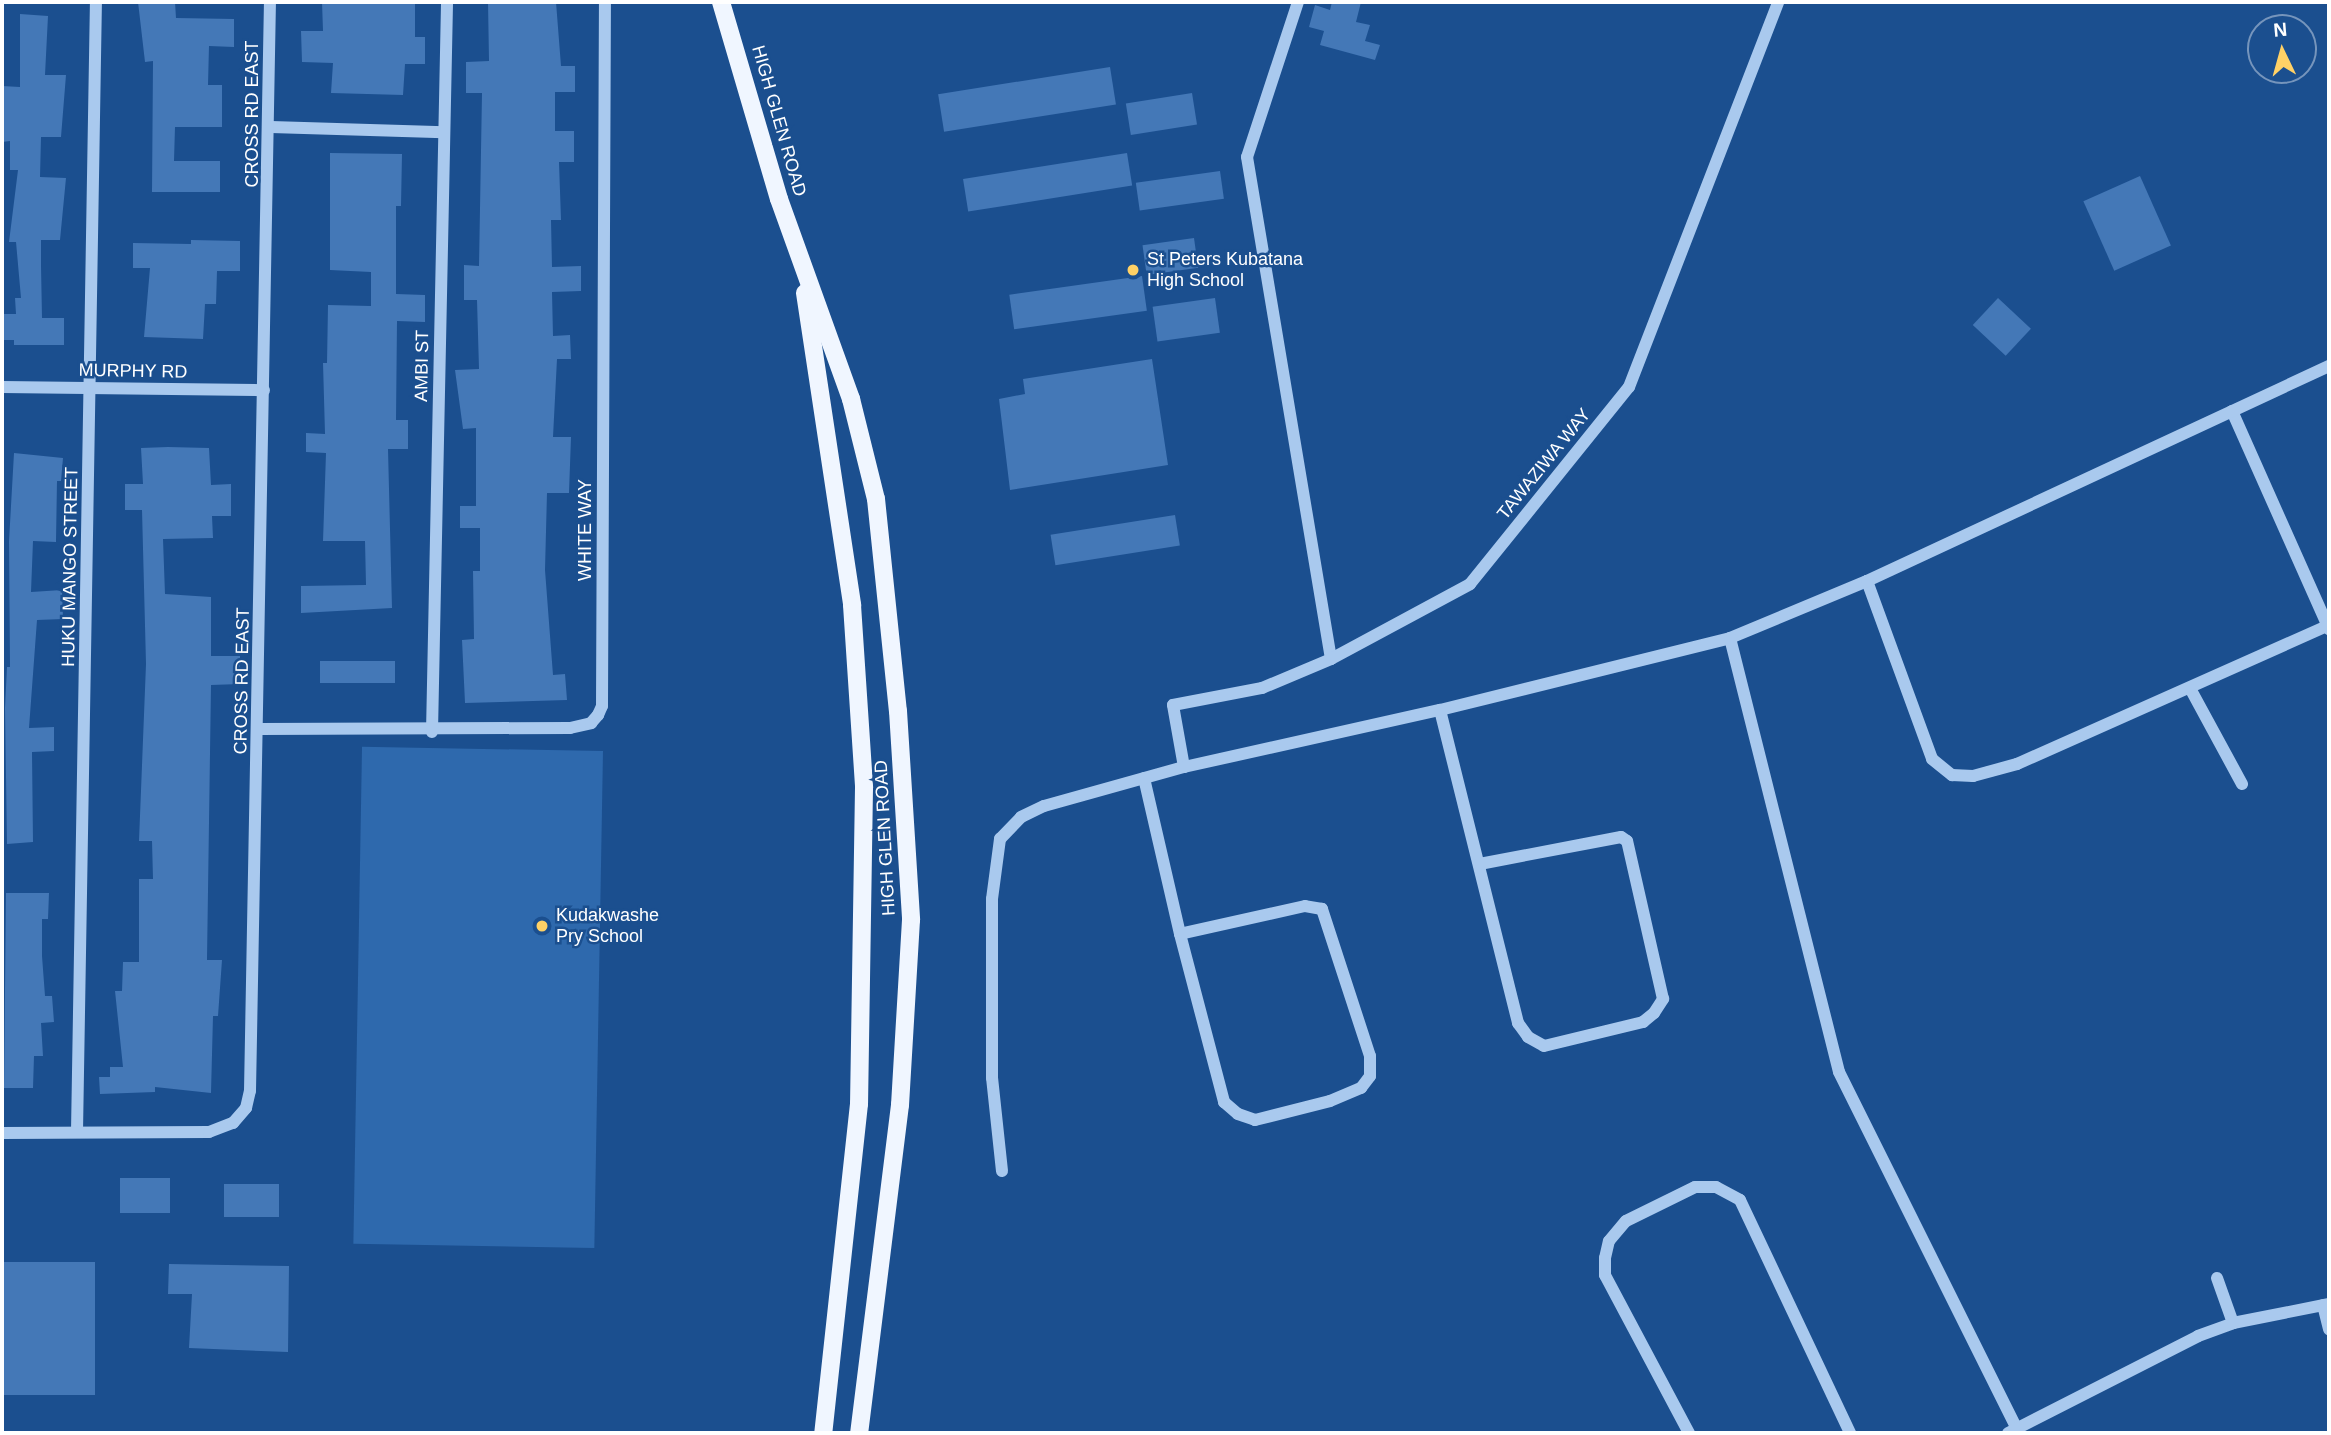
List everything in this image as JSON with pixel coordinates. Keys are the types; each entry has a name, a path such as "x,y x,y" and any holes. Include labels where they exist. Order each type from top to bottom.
{"main road":[{"name":"HIGH GLEN ROAD","path":"720,2 799,252 851,399 876,499 898,711 910,906 900,1105 859,1433"},
{"name":"HIGH GLEN ROAD","path":"799,252 852,606 864,788 859,1104 823,1433"}],"street":[{"name":"HUKU MANGO STREET","path":"77,1132 96,2"},
{"name":"CROSS RD EAST","path":"2,1133 209,1132 233,1123 246,1108 250,1091 259,729 271,2"},
{"name":"AMBI ST","path":"432,732 447,2"},
{"name":"WHITE WAY","path":"259,729 432,732 570,728 591,723 602,706 604,2"},
{"path":"1298,2 1247,157 1331,659"},
{"name":"TAWAZIWA WAY","path":"1184,766 1173,705 1262,688 1331,659 1470,584 1629,387 1778,2"},
{"path":"271,127 444,132"},
{"path":"1002,1171 992,1078 992,899 1000,839 1021,817 1044,806 1184,766 1440,710 1730,638 1867,581 2329,366"},
{"name":"MURPHY RD","path":"2,387 264,390"},
{"path":"1867,581 1933,759 1952,775 1973,776 2017,764 2328,628 2232,411"},
{"path":"1730,638 1839,1072 2012,1431 2152,1357 2233,1323 2326,1304 2329,1329"},
{"path":"2191,690 2242,784"},
{"path":"1440,710 1518,1023 1528,1037 1544,1046 1643,1022 1654,1013 1663,999 1626,841 1621,837 1480,864"},
{"path":"1143,778 1180,934 1224,1102 1238,1114 1255,1120 1330,1101 1361,1088 1370,1076 1370,1056 1322,909 1305,906 1180,934"},
{"path":"1689,1433 1605,1275 1605,1258 1609,1241 1626,1221 1695,1187 1716,1187 1740,1200 1850,1433"},
{"path":"2217,1278 2233,1323"}],"shaded area":[{"path":"362,747 603,751 594,1248 353,1244"}],"building":[{"path":"138,2 175,2 176,18 234,19 234,47 209,46 208,85 222,85 222,127 175,127 174,161 220,161 220,192 152,192 153,61 145,62"},
{"path":"322,2 415,2 415,37 425,37 425,64 405,64 403,95 331,93 333,63 302,62 301,31 323,31"},
{"path":"488,2 556,2 561,66 575,66 575,92 555,92 555,131 574,131 574,162 559,162 561,220 551,220 552,267 581,266 581,291 552,292 553,336 570,335 571,359 557,359 553,437 571,437 569,493 547,493 545,570 553,675 565,674 567,700 465,703 462,640 474,639 473,571 480,571 480,528 460,528 460,506 476,506 476,428 463,429 455,370 479,369 477,300 464,300 464,265 479,266 482,93 466,93 466,62 489,61"},
{"path":"1332,2 1361,2 1356,22 1370,25 1365,41 1380,45 1375,60 1320,45 1324,31 1309,27 1315,5 1330,10"},
{"path":"20,14 48,16 45,75 66,75 61,137 41,137 40,177 66,178 60,240 41,240 42,318 64,318 64,345 14,345 14,340 2,340 2,314 16,314 15,298 21,298 16,242 9,242 18,170 10,170 10,141 2,142 2,86 20,87"},
{"path":"1110,67 1116,105 944,132 938,94"},
{"path":"1192,93 1197,125 1131,135 1126,103"},
{"path":"330,153 402,154 401,206 396,206 396,294 425,295 425,322 397,321 396,420 408,420 408,449 388,449 392,608 301,613 301,586 366,585 365,541 323,541 326,453 306,452 306,433 325,434 323,363 327,363 328,305 371,306 371,272 330,270"},
{"path":"1127,153 1132,186 968,212 963,179"},
{"path":"1220,171 1224,199 1140,211 1136,183"},
{"path":"2140,176 2171,245 2114,271 2083,201"},
{"path":"1194,238 1198,268 1147,275 1143,245"},
{"path":"191,240 240,241 240,271 217,271 216,304 205,304 203,339 144,337 150,268 133,268 133,243 191,244"},
{"path":"1142,276 1147,311 1014,329 1009,295"},
{"path":"1215,298 1220,333 1157,341 1153,307"},
{"path":"1998,298 2031,329 2006,356 1973,325"},
{"path":"1152,359 1168,465 1010,490 999,399 1025,394 1023,379"},
{"path":"141,448 209,448 211,485 231,484 231,516 212,516 213,538 163,539 165,594 211,597 211,656 240,656 240,684 211,685 207,960 222,960 218,1016 213,1016 211,1093 155,1087 155,1092 100,1094 99,1077 110,1077 110,1067 123,1067 115,991 122,991 123,962 139,962 139,879 153,879 152,841 139,841 146,664 142,510 125,510 125,484 143,484"},
{"path":"14,453 63,458 61,481 57,481 56,542 33,541 31,592 62,590 63,619 37,620 29,728 54,727 54,751 32,752 33,842 7,844 5,708 7,667 10,667 9,541"},
{"path":"1175,515 1180,546 1055,565 1051,535"},
{"path":"320,661 395,661 395,683 320,683"},
{"path":"6,893 49,893 48,919 42,919 42,956 45,996 52,996 54,1022 41,1023 43,1056 34,1056 33,1088 4,1088"},
{"path":"120,1178 170,1178 170,1213 120,1213"},
{"path":"224,1184 279,1184 279,1217 224,1217"},
{"path":"2,1262 95,1262 95,1395 2,1395"},
{"path":"169,1264 289,1266 288,1352 189,1348 192,1294 168,1294"}],"place":[{"name":"St Peters Kubatana High School","path":"1133,270"},
{"name":"Kudakwashe Pry School","path":"542,926"}]}
